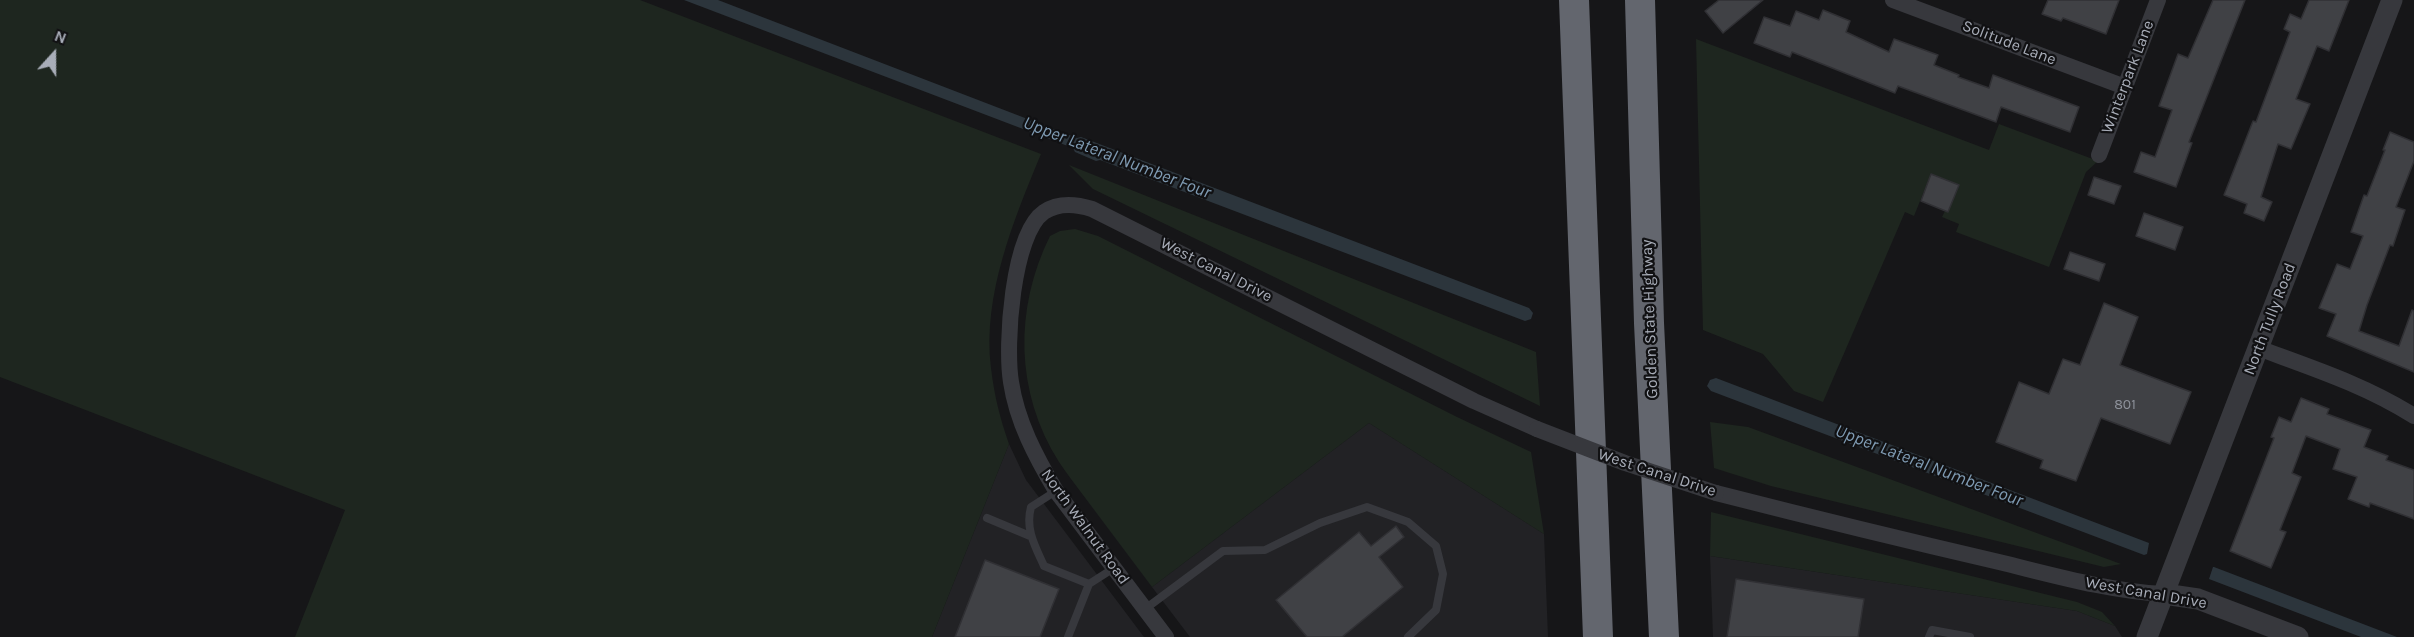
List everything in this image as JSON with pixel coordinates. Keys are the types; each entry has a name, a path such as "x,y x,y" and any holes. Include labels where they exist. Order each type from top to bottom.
{"highway":[{"path":"1574,0 1598,637"},
{"name":"Golden State Highway","path":"1640,0 1649,323 1664,637"}],"street":[{"name":"Solitude Lane","path":"1893,0 2125,87"},
{"name":"Winterpark Lane","path":"2099,155 2158,0"},
{"name":"North Tully Road","path":"2147,637 2392,0"},
{"name":"West Canal Drive","path":"1053,207 1077,204 1092,209 1474,401 1614,459 1716,493 1846,526 2134,592 2198,599 2298,637"},
{"name":"North Walnut Road","path":"1053,207 1042,213 1035,223 1019,265 1012,294 1007,352 1011,384 1019,417 1056,491 1166,637"},
{"path":"2258,348 2350,382 2384,397 2414,416"}],"lane":[{"path":"1056,491 1031,507 1028,520 1030,536 1044,566 1089,584"},
{"path":"1145,609 1223,551 1265,550 1320,523 1367,507 1408,522 1436,546 1443,574 1436,610 1408,637"},
{"path":"987,518 1030,536"},
{"path":"1068,637 1089,584 1114,568"},
{"path":"1929,637 1932,630 1970,637"}],"shaded area":[{"path":"0,0 640,0 1041,154 1002,258 991,313 989,341 992,378 1009,444 932,637 295,637 345,510 0,377"},
{"path":"1696,39 1989,150 1999,124 2098,161 2086,172 2049,267 1956,232 1959,224 1942,217 1945,211 1948,211 1959,185 1931,174 1914,216 1905,212 1823,402 1794,391 1763,354 1703,330"},
{"path":"1069,165 1536,352 1540,406 1093,189"},
{"path":"1075,229 1098,236 1531,452 1544,534 1369,423 1152,587 1059,462 1034,407 1027,379 1024,350 1025,321 1038,264 1050,236 1060,231"},
{"path":"1710,422 1748,427 2121,564 2104,567 1771,486 1714,468"},
{"path":"1369,423 1544,534 1548,637 1190,637 1152,587"},
{"path":"1009,444 1026,480 1144,637 932,637"},
{"path":"1711,512 2077,602 2102,612 2115,626 2077,611 1710,556"},
{"path":"1710,556 2077,611 2115,626 2122,637 1713,637"}],"water":[{"name":"Upper Lateral Number Four","path":"684,0 718,0 1529,308 1533,313 1531,319 1525,321 1100,160 1096,161 1075,152 1073,148"},
{"name":"Upper Lateral Number Four","path":"1716,378 2149,543 2147,554 2144,555 1711,391 1707,386 1710,380"},
{"path":"2213,567 2397,637 2361,637 2209,579"}],"building":[{"path":"1719,0 1763,0 1723,33 1705,11"},
{"path":"2048,0 2119,0 2106,34 2063,18 2061,21 2042,14"},
{"path":"2213,0 2245,0 2189,142 2192,143 2176,187 2134,172 2141,152 2155,157 2172,110 2159,106 2178,54 2188,58"},
{"path":"2309,0 2349,0 2329,51 2317,46 2296,99 2310,104 2291,149 2278,144 2261,197 2272,202 2264,221 2244,213 2247,204 2224,195 2253,121 2256,122 2290,32 2284,29 2290,14 2301,19"},
{"path":"1823,10 1850,21 1846,32 1889,52 1894,39 1938,55 1934,65 1959,75 1958,77 1989,88 1993,75 2079,107 2070,132 2001,107 1996,122 1898,86 1895,93 1792,52 1790,57 1754,43 1764,17 1790,26 1796,11 1819,20"},
{"path":"2390,132 2414,142 2414,161 2396,207 2405,210 2359,331 2399,346 2412,310 2414,311 2414,372 2327,336 2336,314 2319,308 2337,264 2350,269 2363,236 2351,232 2364,195 2367,196 2385,150 2383,150"},
{"path":"1931,174 1959,185 1948,212 1921,201"},
{"path":"2094,177 2121,186 2114,204 2088,195"},
{"path":"2144,213 2183,227 2175,250 2136,236"},
{"path":"2070,252 2105,264 2099,281 2064,269"},
{"path":"2104,303 2138,317 2120,365 2191,392 2170,444 2101,418 2076,481 2040,468 2043,460 1996,442 2019,382 2049,394 2063,359 2080,365"},
{"path":"2301,398 2329,409 2327,414 2371,430 2364,447 2388,456 2386,460 2414,470 2414,519 2370,503 2369,507 2348,499 2357,477 2333,469 2340,449 2306,436 2292,473 2301,477 2280,530 2286,532 2271,568 2230,551 2274,438 2271,437 2279,417 2291,422"},
{"path":"1396,526 1404,537 1379,557 1403,587 1342,637 1307,637 1276,600 1359,532 1371,546"},
{"path":"985,560 1059,589 1040,637 955,637"},
{"path":"1736,579 1864,599 1858,637 1727,637"}]}
